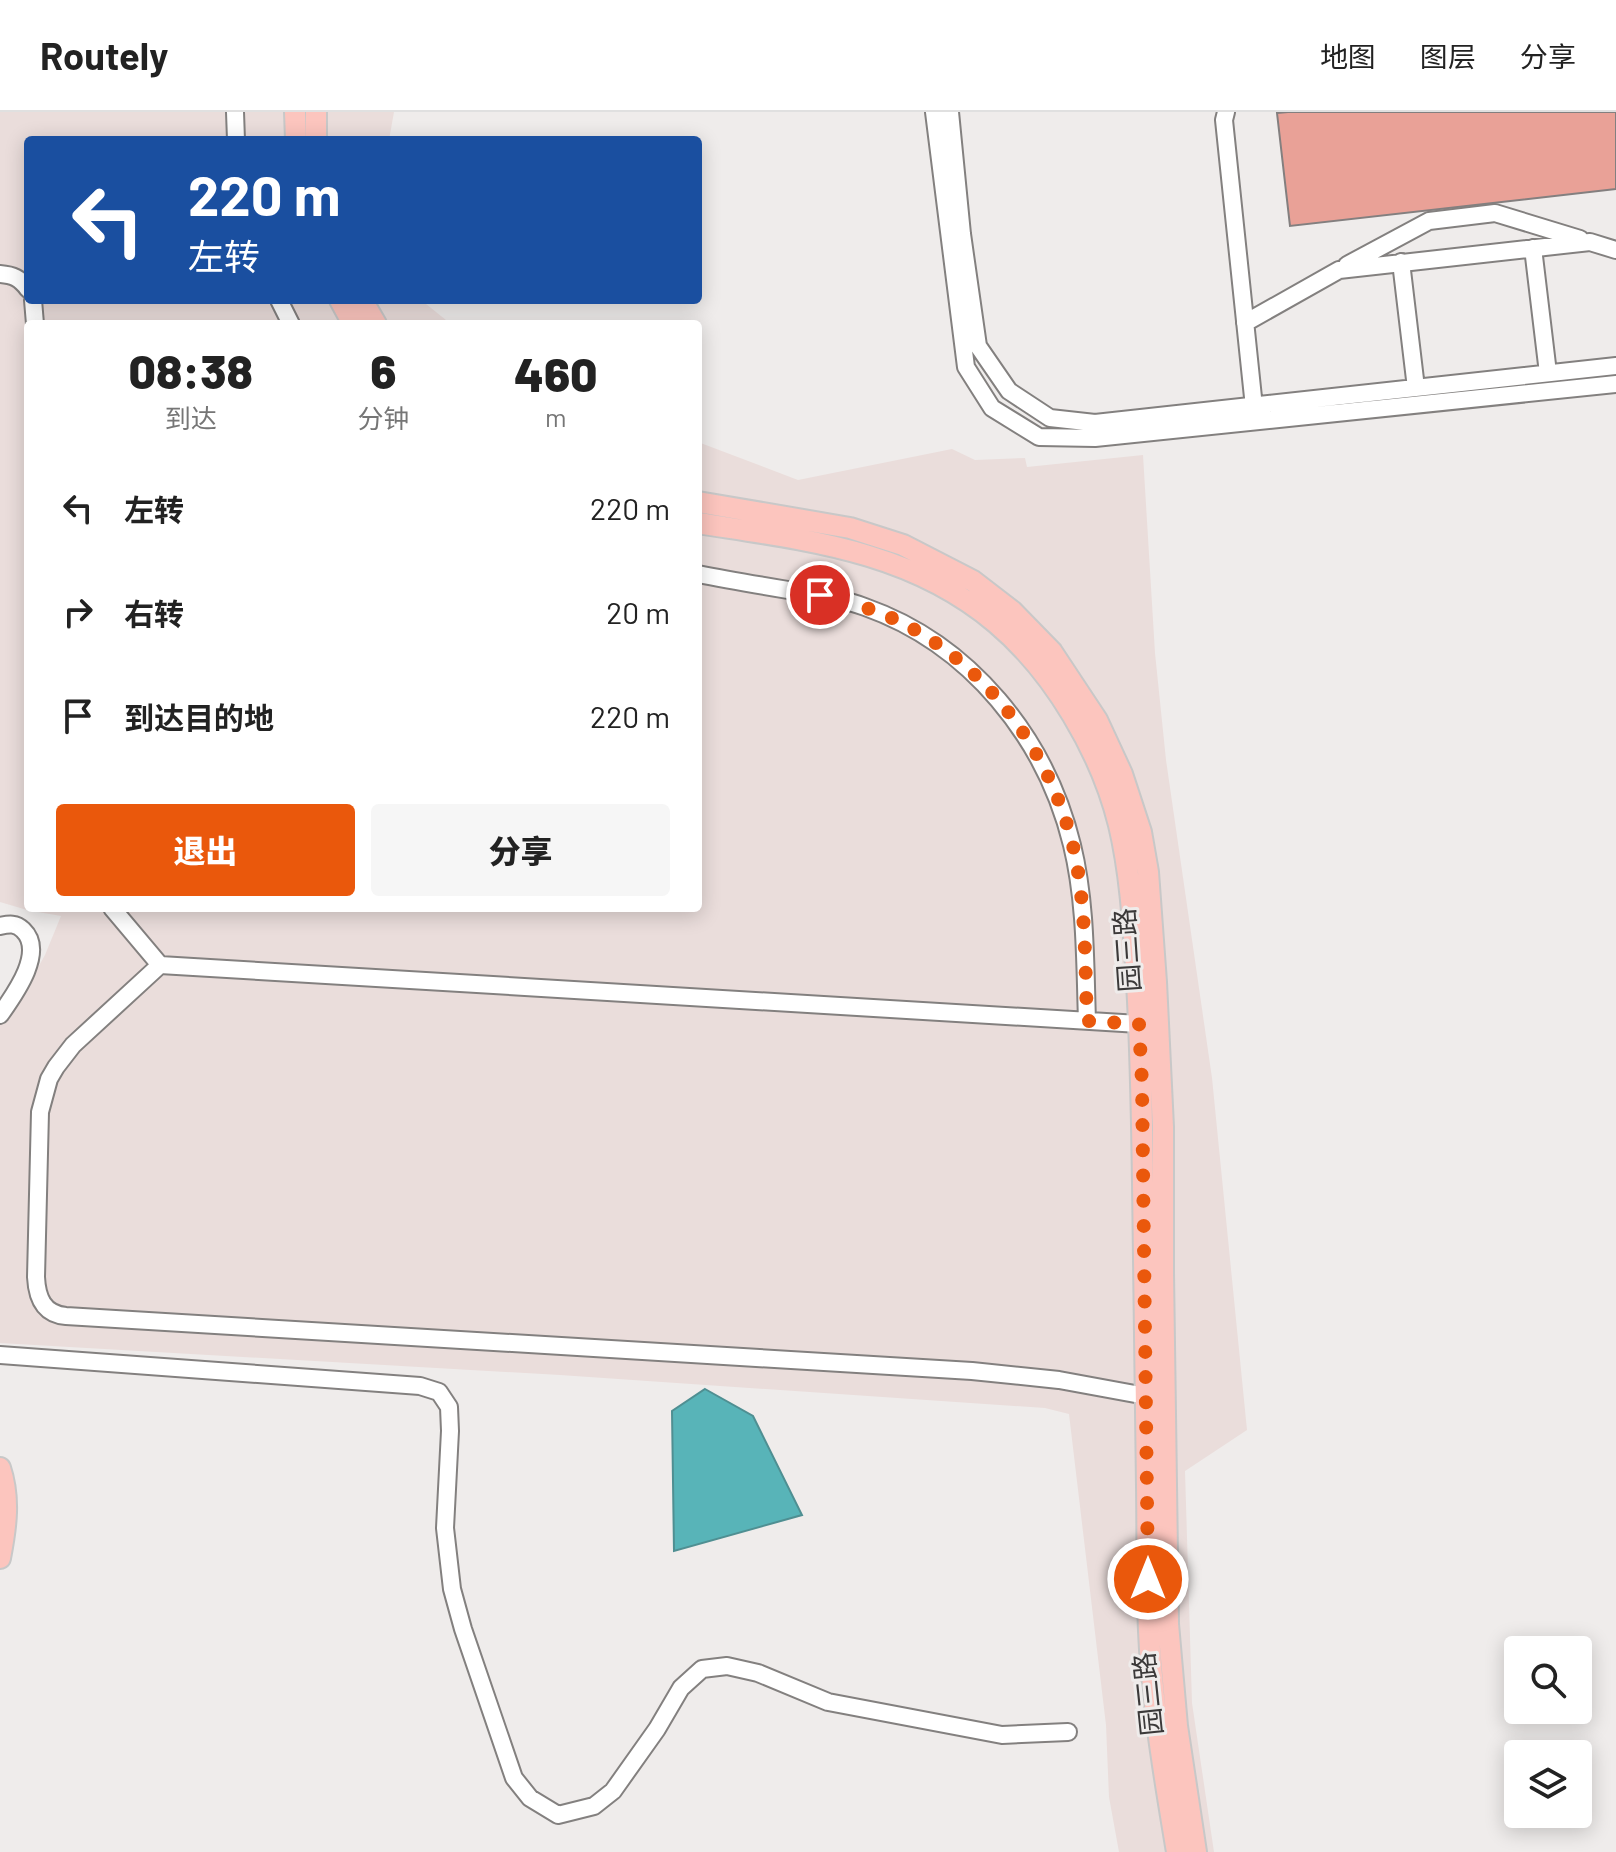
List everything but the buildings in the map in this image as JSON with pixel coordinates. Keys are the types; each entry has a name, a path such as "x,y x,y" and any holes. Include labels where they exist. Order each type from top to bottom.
{"main road":[{"path":"295,112 296,136"},
{"path":"316,112 316,136"},
{"name":"园三路","path":"702,503 850,528 903,545 973,581 1012,611 1052,652 1097,720 1122,774 1141,832 1148,872 1155,956 1163,1127 1168,1624 1177,1726 1196,1852"},
{"name":"园三路","path":"702,524 841,547 906,568 942,585 986,615 1040,667 1076,721 1106,783 1118,820 1130,889 1139,1024 1152,1684 1177,1852"},
{"path":"0,1468 7,1499 0,1558"}],"street":[{"path":"235,112 236,136"},
{"path":"934,112 966,367 992,408 1039,437 1095,438 1616,384"},
{"path":"950,112 962,234 978,346 1009,391 1050,418 1095,423 1616,366"},
{"path":"1226,112 1224,120 1254,407"},
{"path":"1245,323 1429,221 1495,213 1616,250"},
{"path":"1339,270 1590,242"},
{"path":"1533,248 1548,373"},
{"path":"1401,262 1416,388"},
{"path":"0,274 14,276 24,284"},
{"path":"702,575 820,595 864,606 899,621 950,652 997,696 1038,758 1073,846 1082,915 1087,1021"},
{"path":"115,912 160,965"},
{"path":"0,926 10,923 22,929 31,941 32,953 17,990 0,1015"},
{"path":"1139,1024 160,965 73,1045 56,1067 43,1096 39,1131 36,1286 42,1303 57,1315 972,1371 1059,1380 1146,1396"},
{"path":"0,1355 420,1386 439,1392 449,1407 445,1528 452,1589 463,1629 514,1778 530,1798 558,1815 594,1806 613,1791 657,1729 681,1688 702,1669 727,1666 758,1673 828,1702 1002,1735 1068,1732"}],"shaded area":[{"path":"0,112 394,112 390,136 24,136 24,304 426,304 446,320 24,320 24,909 0,902"},
{"path":"702,444 798,480 952,449 975,460 1025,458 1027,467 1143,455 1155,653 1166,760 1212,1078 1247,1430 1185,1471 1192,1703 1214,1852 1119,1852 1109,1797 1106,1725 1069,1414 1045,1408 560,1375 0,1343 0,1023 23,994 45,955 61,916 38,912 702,912"}],"water":[{"path":"705,1389 753,1416 802,1515 674,1551 672,1411"}],"route":[{"path":"820,595 864,606 925,635 950,652 997,696 1038,758 1053,789 1073,846 1082,915 1087,1021 1139,1024 1148,1579"}]}
